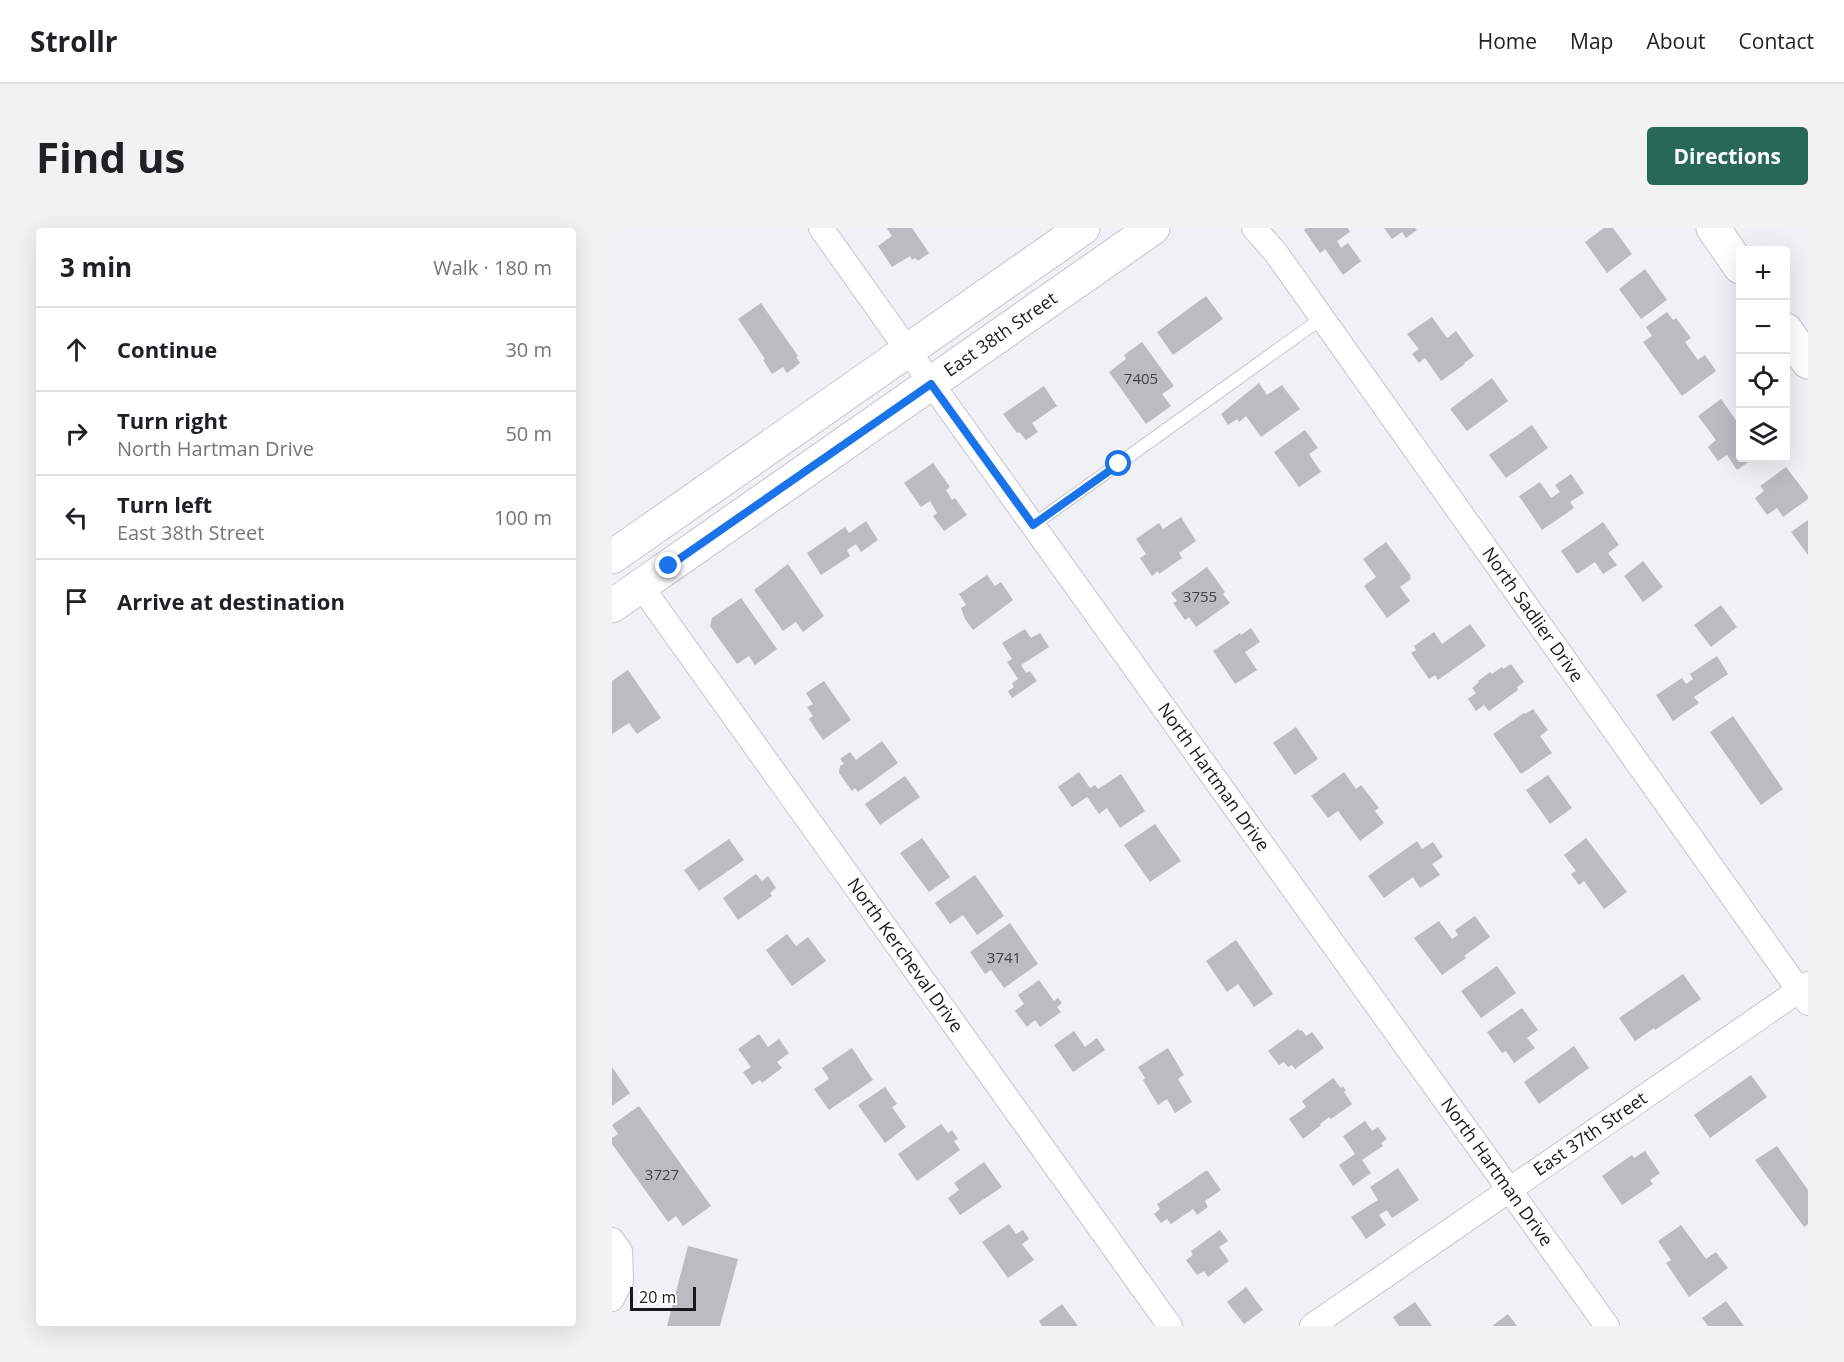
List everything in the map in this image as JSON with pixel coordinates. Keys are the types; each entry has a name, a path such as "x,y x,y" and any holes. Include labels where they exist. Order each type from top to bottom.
{"main road":[{"path":"614,552 1083,228"},
{"name":"East 38th Street","path":"612,606 1154,228"},
{"path":"1713,228 1736,261"},
{"path":"1790,337 1808,362"}],"street":[{"name":"North Hartman Drive","path":"821,228 1607,1326"},
{"name":"North Sadlier Drive","path":"1254,228 1276,253 1805,992"},
{"name":"North Kercheval Drive","path":"641,586 1170,1326"},
{"name":"East 37th Street","path":"1312,1326 1805,992"},
{"path":"612,1240 620,1251 621,1281 612,1299"}],"lane":[{"path":"1033,525 1322,318"}],"building":[{"path":"888,228 912,228 929,253 918,261 915,258 912,260 910,256 892,267 878,246 892,236"},
{"path":"1306,228 1348,228 1350,232 1337,241 1341,248 1348,243 1361,261 1343,275 1325,249 1320,253 1304,230"},
{"path":"1384,228 1415,228 1417,230 1406,238 1402,232 1392,239"},
{"path":"1604,228 1613,228 1632,254 1607,273 1585,242"},
{"path":"1645,269 1667,300 1641,319 1619,289"},
{"path":"1206,296 1223,319 1173,355 1157,332"},
{"path":"761,303 798,356 796,357 800,363 787,373 783,367 772,374 763,360 765,359 738,319"},
{"path":"1667,312 1673,320 1676,318 1691,338 1685,342 1698,360 1705,355 1716,371 1682,396 1643,342 1652,336 1646,327"},
{"path":"1432,317 1447,338 1456,331 1474,356 1441,381 1425,358 1419,363 1412,354 1419,349 1407,334"},
{"path":"1142,342 1174,386 1162,394 1171,406 1146,424 1109,372 1126,359 1124,355"},
{"path":"1492,378 1508,401 1467,431 1450,409"},
{"path":"1259,383 1267,395 1282,385 1300,409 1261,437 1246,416 1239,422 1237,419 1228,425 1221,414"},
{"path":"1044,386 1057,406 1032,423 1038,432 1026,440 1019,432 1017,433 1003,414"},
{"path":"1721,399 1736,420 1736,462 1748,462 1737,470 1727,455 1718,461 1708,447 1716,440 1698,416"},
{"path":"1532,425 1548,448 1506,478 1489,455"},
{"path":"1305,430 1318,448 1309,454 1321,472 1299,487 1274,452"},
{"path":"933,463 950,487 946,490 952,500 955,498 967,515 944,531 933,516 937,513 930,501 921,507 904,483"},
{"path":"1786,467 1808,499 1783,517 1777,508 1767,515 1755,498 1764,491 1760,486"},
{"path":"1571,474 1584,493 1570,502 1574,508 1542,530 1519,496 1540,482 1551,498 1560,492 1555,485"},
{"path":"1181,517 1196,541 1179,553 1182,558 1159,574 1158,571 1152,576 1140,558 1146,554 1136,539 1159,523 1163,529"},
{"path":"1808,520 1808,555 1791,532"},
{"path":"866,521 878,540 861,552 856,544 847,550 850,556 821,575 807,553 845,527 849,533"},
{"path":"1603,522 1619,545 1608,553 1617,565 1603,574 1595,562 1577,574 1561,551"},
{"path":"1386,542 1411,576 1411,579 1400,587 1410,601 1387,618 1364,586 1376,577 1363,559"},
{"path":"1643,561 1663,587 1643,602 1624,576"},
{"path":"788,564 824,616 803,632 796,622 783,631 754,590"},
{"path":"1207,567 1230,603 1196,627 1189,617 1185,620 1173,603 1177,601 1171,593"},
{"path":"987,575 995,586 1001,582 1013,600 973,630 965,619 961,608 966,605 959,594"},
{"path":"741,598 777,649 755,665 749,656 737,664 710,626 712,618"},
{"path":"1721,605 1737,627 1711,647 1694,625"},
{"path":"1470,624 1486,646 1438,680 1435,675 1429,679 1411,653 1416,650 1414,646 1434,632 1442,644"},
{"path":"1251,628 1260,642 1245,652 1257,670 1235,684 1213,651"},
{"path":"1025,629 1031,638 1040,633 1049,647 1021,665 1026,673 1030,671 1037,681 1012,698 1008,691 1014,687 1012,683 1018,679 1007,662 1012,659 1002,643"},
{"path":"1717,656 1728,674 1694,697 1699,703 1673,721 1656,695 1682,678 1686,684 1693,679 1690,674"},
{"path":"1511,664 1524,682 1517,687 1518,690 1489,711 1484,705 1476,711 1468,699 1476,693 1472,688 1490,672 1492,674"},
{"path":"628,670 661,718 637,734 629,723 612,734 612,681"},
{"path":"824,681 851,720 823,740 809,719 813,716 807,707 813,704 806,693"},
{"path":"1533,709 1548,730 1540,736 1552,753 1521,774 1493,734"},
{"path":"1733,716 1783,789 1761,805 1710,732"},
{"path":"1296,727 1318,759 1295,775 1273,743"},
{"path":"882,741 898,763 858,792 855,788 852,791 839,773 840,766 844,764 840,759 850,752 856,760"},
{"path":"1079,772 1090,788 1095,785 1098,789 1121,774 1145,811 1120,828 1107,808 1099,814 1087,797 1072,807 1058,787"},
{"path":"1344,772 1356,789 1361,785 1379,808 1375,811 1384,823 1360,841 1338,811 1328,818 1311,796"},
{"path":"1548,775 1572,808 1550,824 1526,790"},
{"path":"905,776 920,797 880,825 865,804"},
{"path":"1155,824 1181,861 1150,882 1124,845"},
{"path":"922,838 950,877 929,892 900,853"},
{"path":"1586,838 1627,892 1604,909 1584,881 1579,885 1571,874 1576,871 1564,855"},
{"path":"729,839 744,860 699,891 684,870"},
{"path":"1417,841 1422,849 1433,842 1443,857 1432,864 1440,875 1420,888 1413,877 1384,898 1368,876"},
{"path":"756,874 762,881 768,876 776,888 770,893 772,896 738,920 723,898"},
{"path":"975,875 1004,916 977,935 963,915 950,924 935,903"},
{"path":"1475,916 1490,937 1442,975 1414,938 1439,921 1452,939 1458,935 1455,930"},
{"path":"1010,923 1038,964 1004,988 991,970 985,974 970,952"},
{"path":"787,934 796,946 808,937 826,961 792,986 766,950"},
{"path":"1236,940 1273,994 1254,1007 1238,984 1227,992 1206,961"},
{"path":"1497,966 1516,993 1481,1018 1461,991"},
{"path":"1683,974 1701,999 1635,1041 1619,1018"},
{"path":"1039,980 1054,1001 1058,998 1062,1003 1057,1007 1061,1012 1040,1027 1035,1020 1027,1027 1015,1011 1024,1004 1018,995"},
{"path":"1522,1008 1538,1030 1527,1038 1535,1048 1514,1063 1506,1051 1502,1053 1487,1032"},
{"path":"1298,1029 1302,1030 1306,1036 1312,1032 1324,1048 1295,1069 1292,1065 1288,1067 1284,1062 1279,1065 1268,1051"},
{"path":"1074,1031 1085,1047 1097,1038 1105,1050 1073,1072 1054,1045"},
{"path":"759,1034 768,1047 779,1039 789,1053 777,1062 782,1068 762,1083 760,1080 752,1085 743,1072 751,1067 738,1049"},
{"path":"1574,1046 1589,1068 1539,1104 1524,1082"},
{"path":"852,1048 873,1080 829,1110 814,1089 829,1079 822,1068"},
{"path":"1168,1048 1184,1075 1178,1079 1192,1102 1175,1113 1167,1099 1158,1105 1138,1067"},
{"path":"612,1067 630,1093 612,1106"},
{"path":"1751,1075 1767,1097 1710,1138 1694,1115"},
{"path":"1333,1078 1341,1088 1343,1086 1352,1104 1331,1119 1329,1117 1303,1139 1289,1119 1306,1107 1302,1101"},
{"path":"885,1087 897,1104 892,1107 906,1127 885,1143 858,1105"},
{"path":"639,1106 711,1206 683,1226 676,1216 668,1222 612,1144 612,1138 618,1134 612,1125"},
{"path":"1365,1121 1372,1131 1378,1127 1387,1139 1381,1143 1383,1146 1362,1160 1371,1173 1353,1186 1339,1165 1355,1154 1343,1136"},
{"path":"941,1124 948,1133 952,1130 958,1139 954,1141 960,1150 917,1181 898,1154"},
{"path":"1777,1146 1808,1190 1808,1224 1804,1227 1755,1160"},
{"path":"1645,1151 1660,1173 1650,1180 1653,1184 1622,1205 1602,1176 1632,1155 1634,1158"},
{"path":"984,1162 1002,1187 960,1215 948,1198 959,1190 954,1183"},
{"path":"1398,1168 1419,1200 1392,1218 1387,1210 1379,1215 1386,1225 1366,1239 1351,1217 1378,1200 1370,1187"},
{"path":"1207,1170 1221,1190 1205,1201 1208,1207 1197,1215 1193,1209 1171,1224 1167,1219 1161,1223 1154,1214 1160,1209 1157,1204"},
{"path":"1009,1224 1016,1234 1023,1230 1029,1239 1022,1244 1034,1260 1008,1278 982,1242"},
{"path":"1681,1225 1706,1259 1716,1252 1728,1268 1689,1297 1666,1263 1671,1260 1658,1241"},
{"path":"1220,1230 1228,1241 1219,1247 1229,1261 1208,1277 1204,1271 1197,1275 1186,1260 1193,1255 1191,1251"},
{"path":"688,1246 738,1259 720,1326 667,1326"},
{"path":"1246,1287 1263,1310 1244,1324 1227,1302"},
{"path":"1726,1301 1744,1326 1708,1326 1702,1318"},
{"path":"1415,1302 1432,1326 1399,1326 1393,1317"},
{"path":"1062,1304 1078,1326 1042,1326 1039,1321"},
{"path":"1508,1314 1517,1326 1492,1326"}],"route":[{"path":"669,566 931,384 1033,525 1119,464"}]}
